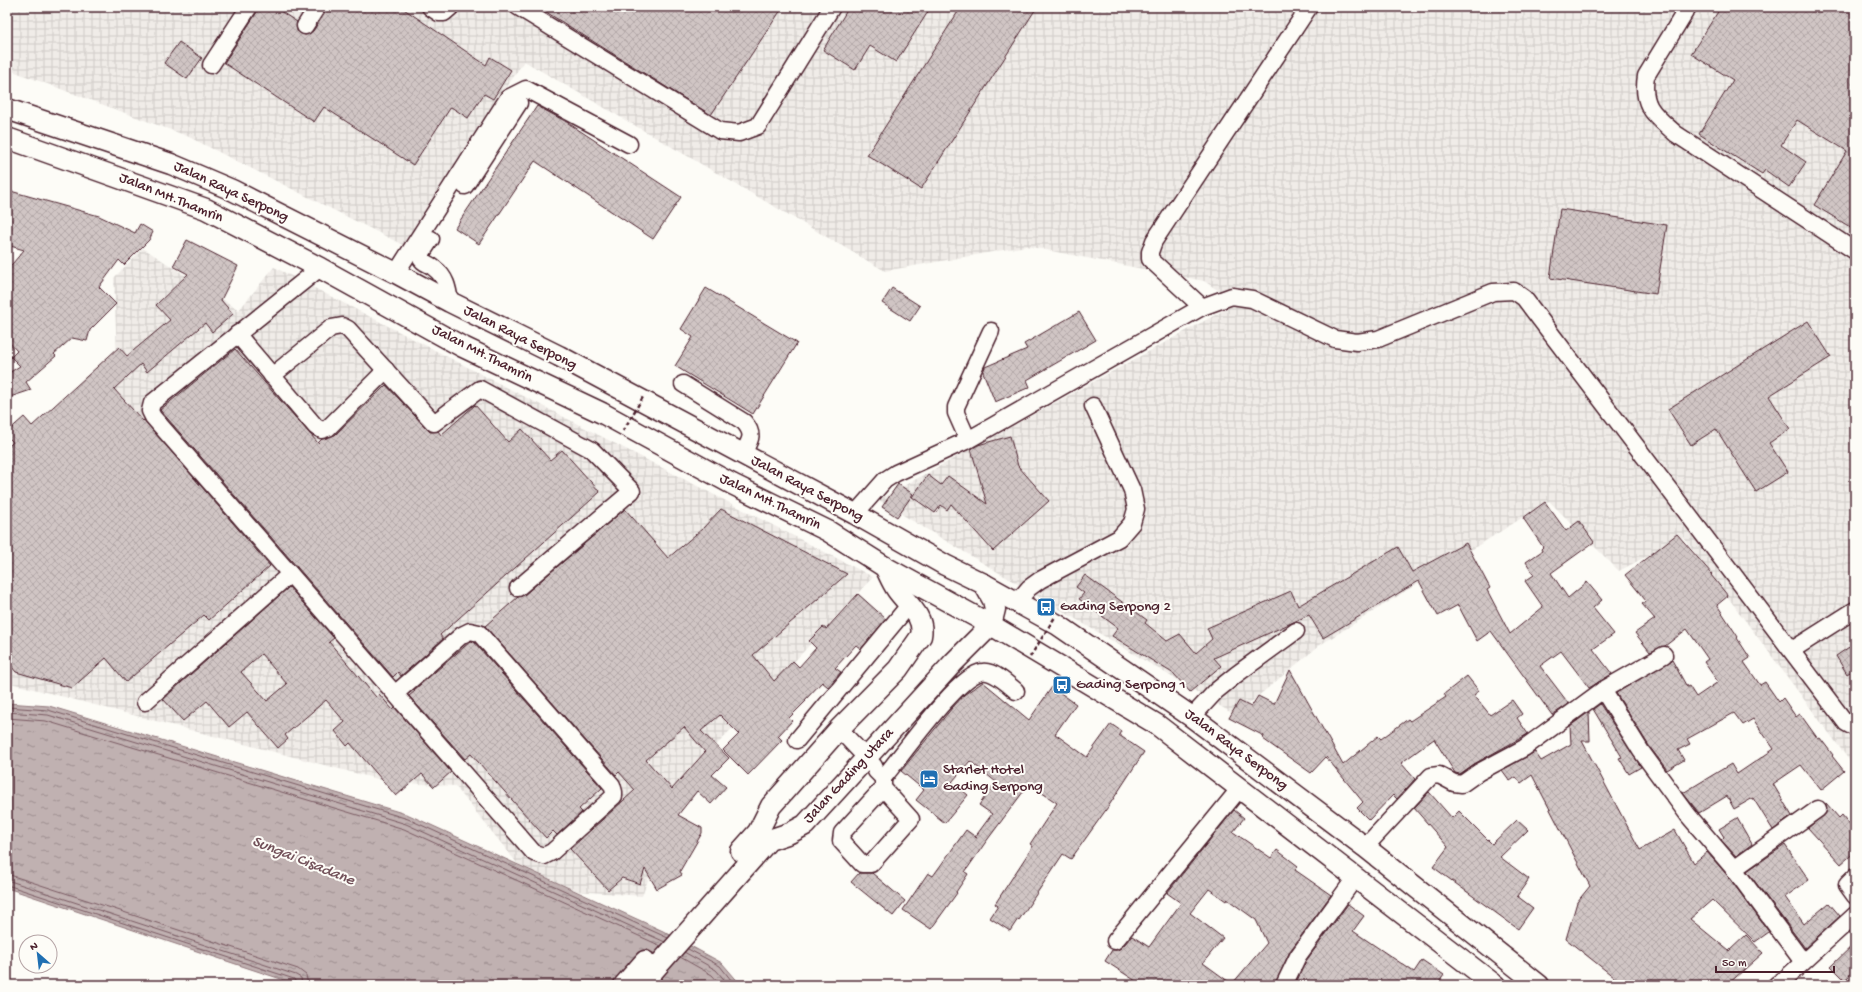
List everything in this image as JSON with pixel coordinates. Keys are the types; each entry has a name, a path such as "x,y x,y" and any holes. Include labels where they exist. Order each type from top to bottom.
{"main road":[{"name":"Jalan Raya Serpong","path":"7,109 171,164 232,190 558,356 855,514 946,566 1017,602 1064,629 1192,717 1365,847 1539,985"},
{"name":"Jalan MH.Thamrin","path":"7,138 206,208 320,268 462,346 602,413 732,484 828,531 885,567 944,599"},
{"name":"Jalan Gading Utara","path":"641,985 743,858 778,796 787,788 839,729 898,669 919,641 922,630 918,617 910,604 897,590 885,567"},
{"path":"984,584 993,600 995,609 991,625"},
{"name":"Jalan Raya Serpong","path":"944,599 991,625 1156,724 1495,985"},
{"name":"Jalan Gading Utara","path":"624,985 743,858 769,840 790,833 805,825 874,772 953,663 991,625"}],"street":[{"path":"211,65 249,7"},
{"path":"305,26 318,7"},
{"path":"430,7 439,13 444,13 451,7"},
{"path":"518,7 720,131 738,133 758,126 832,7"},
{"path":"1202,307 1150,259 1150,252 1154,240 1309,7"},
{"path":"1688,7 1646,76 1644,88 1645,100 1654,114 1676,134 1855,251"},
{"path":"450,302 444,278 433,267 423,262 420,256 440,215 508,98 526,90 629,144"},
{"path":"396,273 440,215"},
{"path":"320,268 152,403 150,411 152,417 396,693 534,853 539,855 548,855 614,796 612,785 479,633 470,631 462,635 396,693"},
{"path":"855,514 885,480 896,473 968,440 1202,307 1232,296 1252,299 1335,339 1357,342 1378,339 1494,292 1514,291 1524,298 1846,723 1855,728"},
{"path":"272,376 331,328 342,326 348,328 434,423 480,390 592,450 632,491 518,588"},
{"path":"968,440 956,413 956,407 991,331"},
{"path":"237,334 316,427 322,430 328,428 386,370"},
{"path":"683,384 744,422 750,429 751,437 742,455"},
{"path":"1017,602 1029,588 1040,580 1119,538 1132,523 1136,509 1132,490 1093,406"},
{"path":"145,702 290,574"},
{"path":"796,740 910,604"},
{"path":"1792,650 1855,610"},
{"path":"1192,717 1216,691 1296,631"},
{"path":"1365,847 1431,776 1438,775 1454,783 1462,784 1479,772 1524,748 1604,690 1664,655"},
{"path":"839,729 874,772 911,819 871,864 862,864 841,841 841,837 874,772 974,674 983,671 990,672 1016,691"},
{"path":"1604,690 1641,751 1688,816 1734,869 1804,962"},
{"path":"1115,941 1240,788"},
{"path":"1734,869 1818,809"},
{"path":"1855,877 1847,885 1855,896"},
{"path":"1284,985 1298,956 1355,878"},
{"path":"1776,985 1804,962 1855,915"}],"path":[{"path":"623,431 643,397"},
{"path":"1030,657 1055,617"}],"shaded area":[{"path":"7,7 1855,7 1855,768 1683,537 1619,571 1549,501 1320,645 1235,715 878,500 1237,303 1204,281 1026,246 885,271 524,61 403,245 187,136 7,69"},
{"path":"143,248 239,310 274,267 873,577 655,811 656,859 642,896 564,890 525,873 455,786 389,782 7,682 7,453 117,355 114,278"}],"water":[{"name":"Sungai Cisadane","path":"7,703 49,706 409,815 663,931 722,963 741,985 299,985 7,888"}],"building":[{"path":"258,7 274,7 297,22 297,31 305,35 313,31 329,7 401,7 486,65 490,57 511,70 493,99 484,94 468,118 451,107 413,165 324,107 314,122 224,63 257,12"},
{"path":"538,7 783,7 711,115"},
{"path":"849,7 931,7 896,62 870,46 855,70 823,50"},
{"path":"961,7 1037,7 921,189 867,155"},
{"path":"1721,7 1855,7 1855,230 1814,205 1847,151 1797,120 1781,145 1806,162 1789,187 1765,170 1762,174 1699,134 1733,80 1691,54"},
{"path":"179,42 202,58 187,79 164,63"},
{"path":"537,106 565,121 681,197 653,239 535,161 479,244 455,228"},
{"path":"7,190 99,216 135,233 140,224 153,232 149,240 124,265 119,260 99,287 116,304 90,330 87,341 72,338 54,354 56,356 26,382 31,390 7,398 7,374 20,366 11,357 17,351 7,340 7,270 24,250 7,245"},
{"path":"1560,209 1667,225 1656,294 1550,278"},
{"path":"187,240 238,266 221,300 233,314 212,332 205,323 147,372 141,364 114,389 143,421 144,420 270,566 209,620 204,615 126,682 106,658 72,688 16,672 7,661 7,448 13,442 7,436 7,432 24,417 32,426 119,347 127,356 170,320 156,305 188,274 173,266"},
{"path":"706,288 797,343 753,414 675,366 693,337 681,329"},
{"path":"892,288 920,306 910,321 882,303"},
{"path":"1079,312 1096,340 1027,380 1030,387 995,402 983,372 985,367 1027,349 1024,344"},
{"path":"1808,321 1831,357 1769,396 1790,429 1769,443 1788,472 1756,492 1716,429 1691,445 1668,409"},
{"path":"235,349 318,443 322,439 335,435 386,385 430,432 438,431 441,435 475,405 508,442 522,429 550,460 562,450 600,492 440,635 443,639 401,676 398,672 393,677 160,410"},
{"path":"1010,436 1018,466 1049,501 993,551 951,504 947,510 941,505 935,513 912,497 928,475 941,485 948,476 987,504 971,449 978,445"},
{"path":"898,484 913,494 897,517 882,507"},
{"path":"1545,502 1566,531 1579,521 1594,542 1551,573 1568,598 1587,582 1602,600 1593,608 1614,634 1593,649 1612,674 1589,688 1561,651 1540,666 1569,704 1552,715 1491,631 1477,641 1458,605 1438,616 1419,581 1323,638 1309,615 1214,658 1221,666 1190,692 1174,674 1112,636 1118,628 1079,599 1084,593 1076,587 1085,575 1147,620 1145,623 1167,641 1180,634 1196,653 1212,639 1207,628 1291,591 1298,606 1398,547 1412,572 1466,543 1490,588 1487,590 1510,634 1543,607 1525,581 1534,575 1526,562 1542,551 1541,549 1543,547 1523,518"},
{"path":"625,509 668,558 702,529 721,509 847,574 753,655 774,681 793,661 799,667 816,648 809,641 823,627 826,629 858,594 886,619 861,649 856,645 835,668 841,672 828,687 822,682 789,718 792,721 778,736 782,740 748,775 723,750 739,734 720,715 701,731 729,758 712,775 726,787 711,804 697,791 678,815 702,828 702,833 680,871 682,875 657,889 645,869 640,884 622,878 608,890 570,849 635,790 619,772 616,775 485,626 518,597 524,595","holes":["684,727 705,752 672,789 646,760"]},
{"path":"1677,534 1712,574 1711,575 1728,596 1717,605 1750,658 1744,662 1760,685 1765,682 1779,702 1783,698 1796,717 1800,714 1844,771 1821,790 1801,765 1773,784 1792,816 1773,830 1753,798 1734,809 1727,796 1699,813 1683,793 1731,764 1737,774 1774,749 1753,719 1743,725 1734,713 1687,739 1690,744 1678,750 1684,760 1667,770 1649,746 1616,693 1672,660 1687,687 1689,686 1696,697 1718,682 1704,662 1708,659 1687,629 1665,646 1650,652 1635,633 1655,619 1642,604 1646,601 1625,575"},
{"path":"289,587 334,638 329,642 376,697 379,694 393,710 395,708 451,772 434,787 422,774 396,796 350,743 347,746 335,731 345,722 326,700 285,735 288,739 278,748 247,712 229,727 207,701 183,721 163,699","holes":["261,654 287,684 267,701 241,672"]},
{"path":"471,641 474,642 602,788 579,809 582,812 557,835 553,831 546,838 471,754 465,759 409,696"},
{"path":"1855,643 1855,669 1847,674 1836,656"},
{"path":"1290,670 1343,765 1378,736 1381,739 1408,719 1410,721 1446,697 1444,694 1467,676 1479,691 1474,695 1490,715 1512,700 1522,714 1517,718 1528,734 1474,764 1460,774 1455,773 1434,739 1401,763 1415,779 1397,799 1393,795 1369,820 1357,808 1363,802 1326,757 1311,773 1263,739 1264,736 1229,718 1239,701 1251,707 1258,696 1274,704"},
{"path":"983,682 1029,720 1052,687 1076,704 1055,734 1087,757 1111,724 1121,731 1119,735 1144,752 1108,807 1071,859 1063,854 1010,931 990,918 998,906 995,904 1033,846 1030,844 1057,803 1029,784 965,872 968,874 956,892 957,893 931,929 903,910 928,873 933,876 966,830 975,837 992,814 979,805 996,782 970,761 952,782 968,795 945,823 916,800 924,790 901,771 952,708 965,694"},
{"path":"1600,704 1641,767 1629,774 1619,758 1622,757 1593,709"},
{"path":"1589,712 1590,741 1582,741 1640,850 1675,830 1694,863 1707,852 1727,875 1769,932 1755,942 1712,900 1690,919 1729,951 1746,935 1763,953 1727,985 1624,985 1566,939 1577,902 1590,886 1532,775 1521,783 1516,777 1510,781 1502,770 1535,752 1541,761 1571,744 1570,726"},
{"path":"1429,792 1452,818 1459,811 1492,844 1517,820 1528,830 1500,857 1529,879 1517,896 1533,908 1518,929 1433,867 1448,847 1414,808"},
{"path":"1826,803 1839,818 1842,815 1850,825 1855,820 1855,852 1841,864 1808,828 1826,813"},
{"path":"1234,810 1244,818 1233,832 1271,858 1277,850 1298,866 1295,870 1331,895 1290,951 1275,985 1142,985 1105,961 1112,950 1118,950 1132,936 1149,947 1181,903 1167,893","holes":["1209,889 1226,901 1227,899 1256,920 1267,943 1232,984 1203,963 1223,938 1190,913"]},
{"path":"1737,818 1752,844 1736,856 1721,840 1724,837 1719,829"},
{"path":"1785,845 1809,880 1785,897 1804,924 1829,903 1840,916 1805,948 1747,871"},
{"path":"859,873 872,873 905,901 893,916 851,882"},
{"path":"1348,904 1364,916 1353,931 1414,972 1422,960 1444,975 1437,985 1295,985 1306,961"},
{"path":"1855,943 1855,970 1845,980 1831,966"}],"place":[{"name":"Gading Serpong 2","path":"1046,607"},
{"name":"Gading Serpong 1","path":"1062,685"},
{"name":"Starlet Hotel Gading Serpong","path":"929,779"}]}
